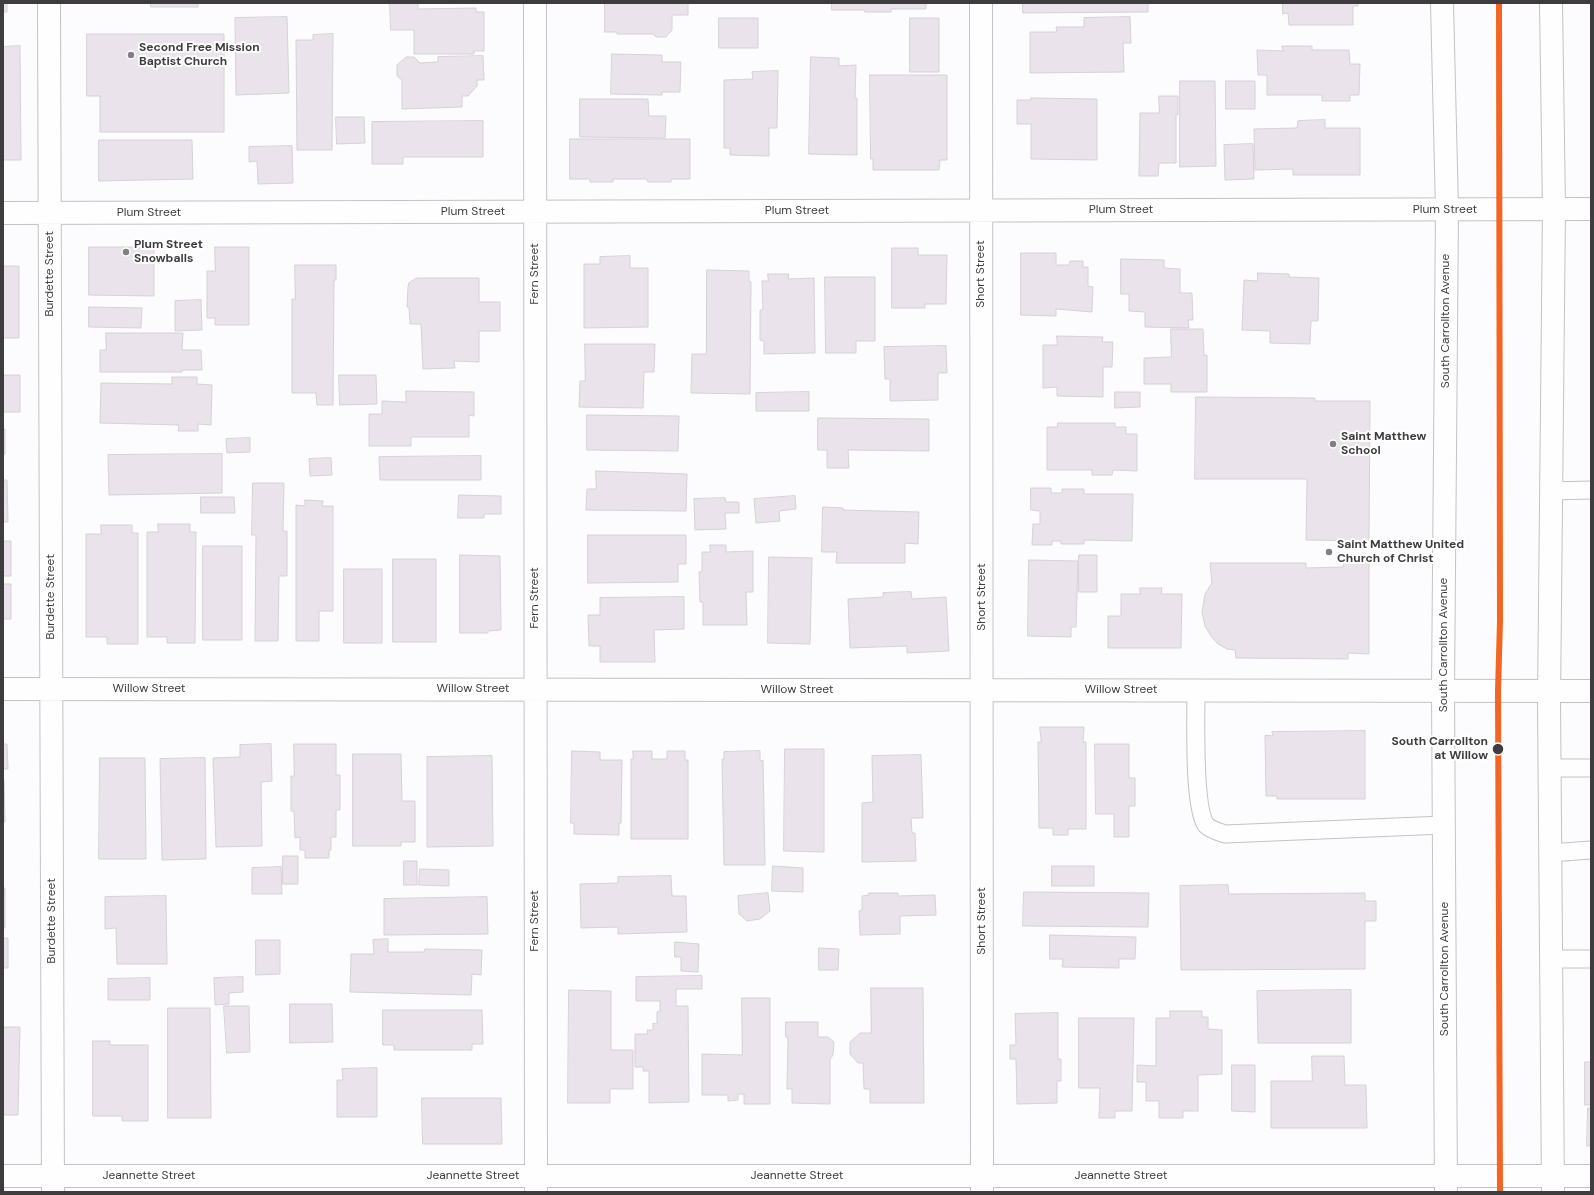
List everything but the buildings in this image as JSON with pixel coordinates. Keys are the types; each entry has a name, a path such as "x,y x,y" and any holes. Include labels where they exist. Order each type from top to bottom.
{"street":[{"name":"Burdette Street","path":"49,3 53,1184"},
{"name":"Fern Street","path":"535,3 536,1184"},
{"name":"Short Street","path":"981,3 982,1184"},
{"name":"South Carrollton Avenue","path":"1442,3 1447,210 1443,690 1446,1184"},
{"path":"1551,3 1554,209 1549,691 1553,1184"},
{"name":"Plum Street","path":"3,213 1591,209"},
{"name":"Willow Street","path":"3,689 1443,690 1591,692"},
{"name":"Jeannette Street","path":"3,1176 53,1184 1553,1184 1591,1176"}],"lane":[{"path":"1551,491 1591,490"},
{"path":"1196,690 1197,764 1200,810 1206,825 1214,831 1225,834 1444,825"},
{"path":"1550,768 1591,768"},
{"path":"1550,853 1591,850"},
{"path":"1551,959 1591,959"}],"transit line":[{"path":"1499,3 1500,621 1498,691 1500,1192"}],"place":[{"name":"Second Free Mission Baptist Church","path":"131,55"},
{"name":"Plum Street Snowballs","path":"126,252"},
{"name":"Saint Matthew School","path":"1333,444"},
{"name":"Saint Matthew United Church of Christ","path":"1329,552"},
{"name":"South Carrollton at Willow","path":"1498,749"}]}
